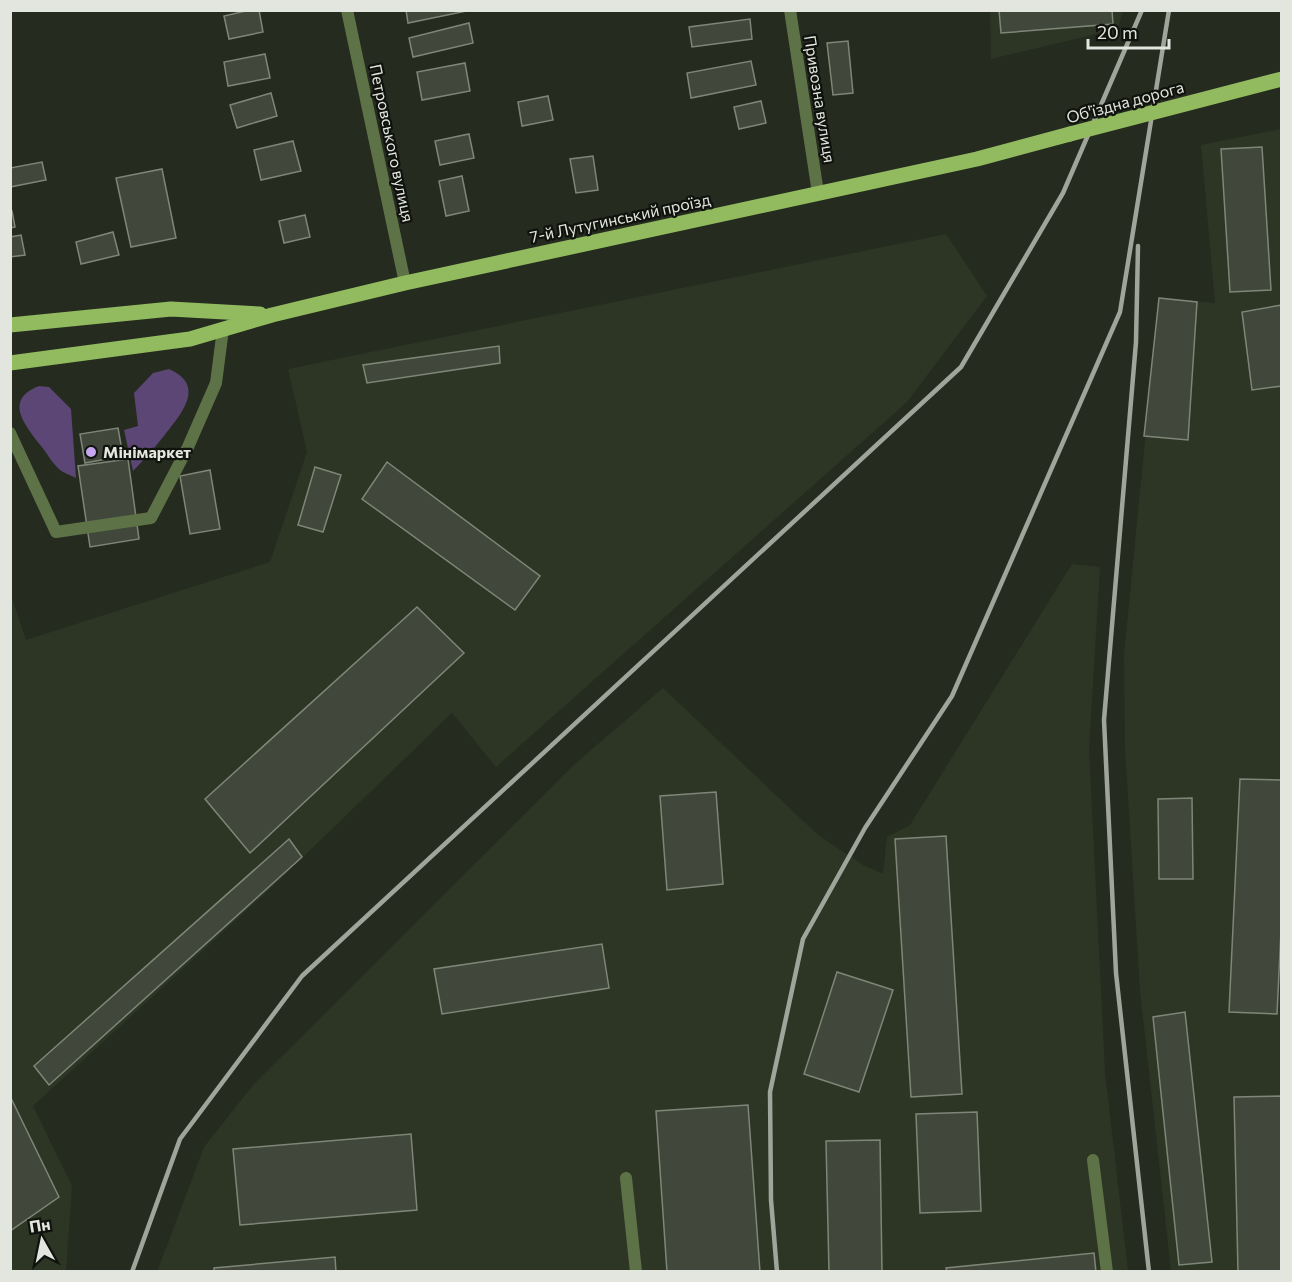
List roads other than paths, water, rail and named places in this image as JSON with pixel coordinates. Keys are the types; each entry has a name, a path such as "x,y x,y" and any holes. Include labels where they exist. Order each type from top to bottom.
{"main road":[{"name":"Об'їздна дорога","path":"977,159 1281,79"},
{"name":"7-й Лутугинський проїзд","path":"10,363 190,339 272,315 405,283 977,159"},
{"name":"7-й Лутугинський проїзд","path":"10,325 171,309 272,315"}],"street":[{"name":"Петровського вулиця","path":"347,10 405,283"},
{"name":"Привозна вулиця","path":"790,10 818,193"},
{"path":"10,433 56,532 151,518 188,447 216,383 223,329"},
{"path":"1093,1160 1107,1272"},
{"path":"626,1178 636,1272"}],"railway":[{"path":"132,1272 180,1139 302,976 961,367 1063,193 1142,10"},
{"path":"777,1272 771,1200 770,1092 803,939 865,828 952,696 1120,312 1169,10"},
{"path":"1138,246 1136,342 1104,720 1116,973 1149,1272"}],"place":[{"name":"Мінімаркет","path":"91,452"}]}
